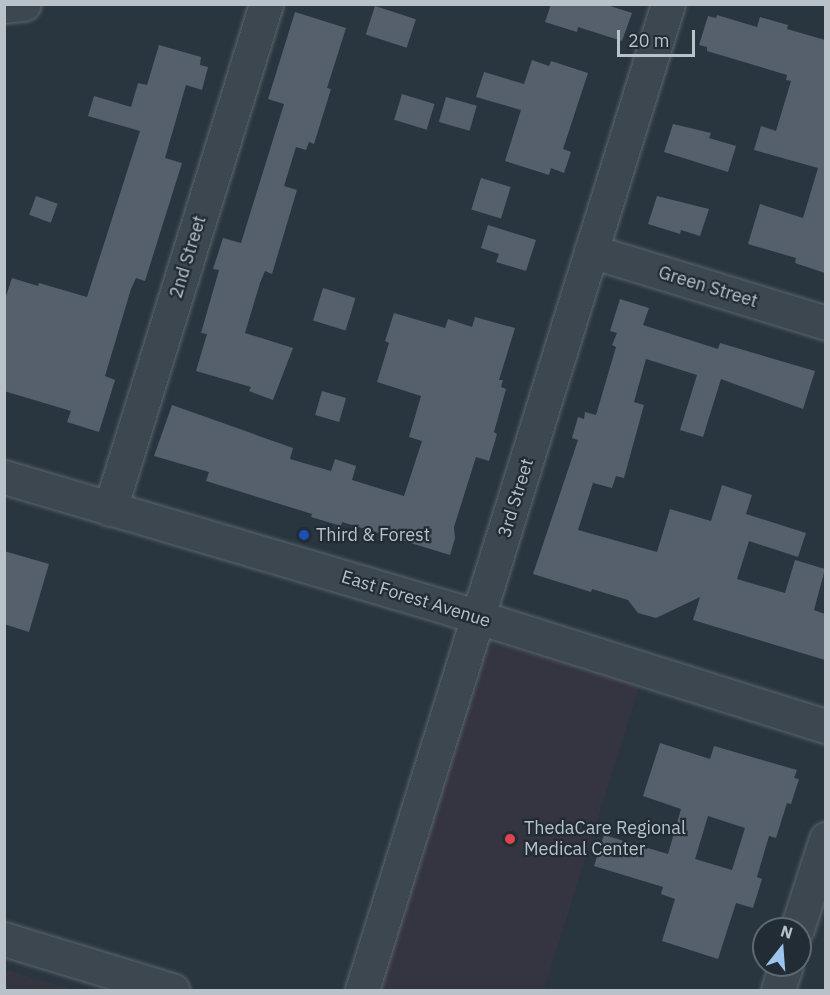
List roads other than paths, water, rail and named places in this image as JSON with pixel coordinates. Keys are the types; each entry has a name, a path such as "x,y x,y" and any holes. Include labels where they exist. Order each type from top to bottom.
{"street":[{"path":"4,6 24,4"},
{"name":"2nd Street","path":"110,509 266,4"},
{"name":"3rd Street","path":"362,990 668,4"},
{"name":"Green Street","path":"591,251 825,323"},
{"name":"East Forest Avenue","path":"4,477 478,617 825,726"},
{"path":"802,917 825,839"},
{"path":"4,939 172,990"}],"place":[{"name":"Third & Forest","path":"304,535"},
{"name":"ThedaCare Regional Medical Center","path":"510,839"}]}
